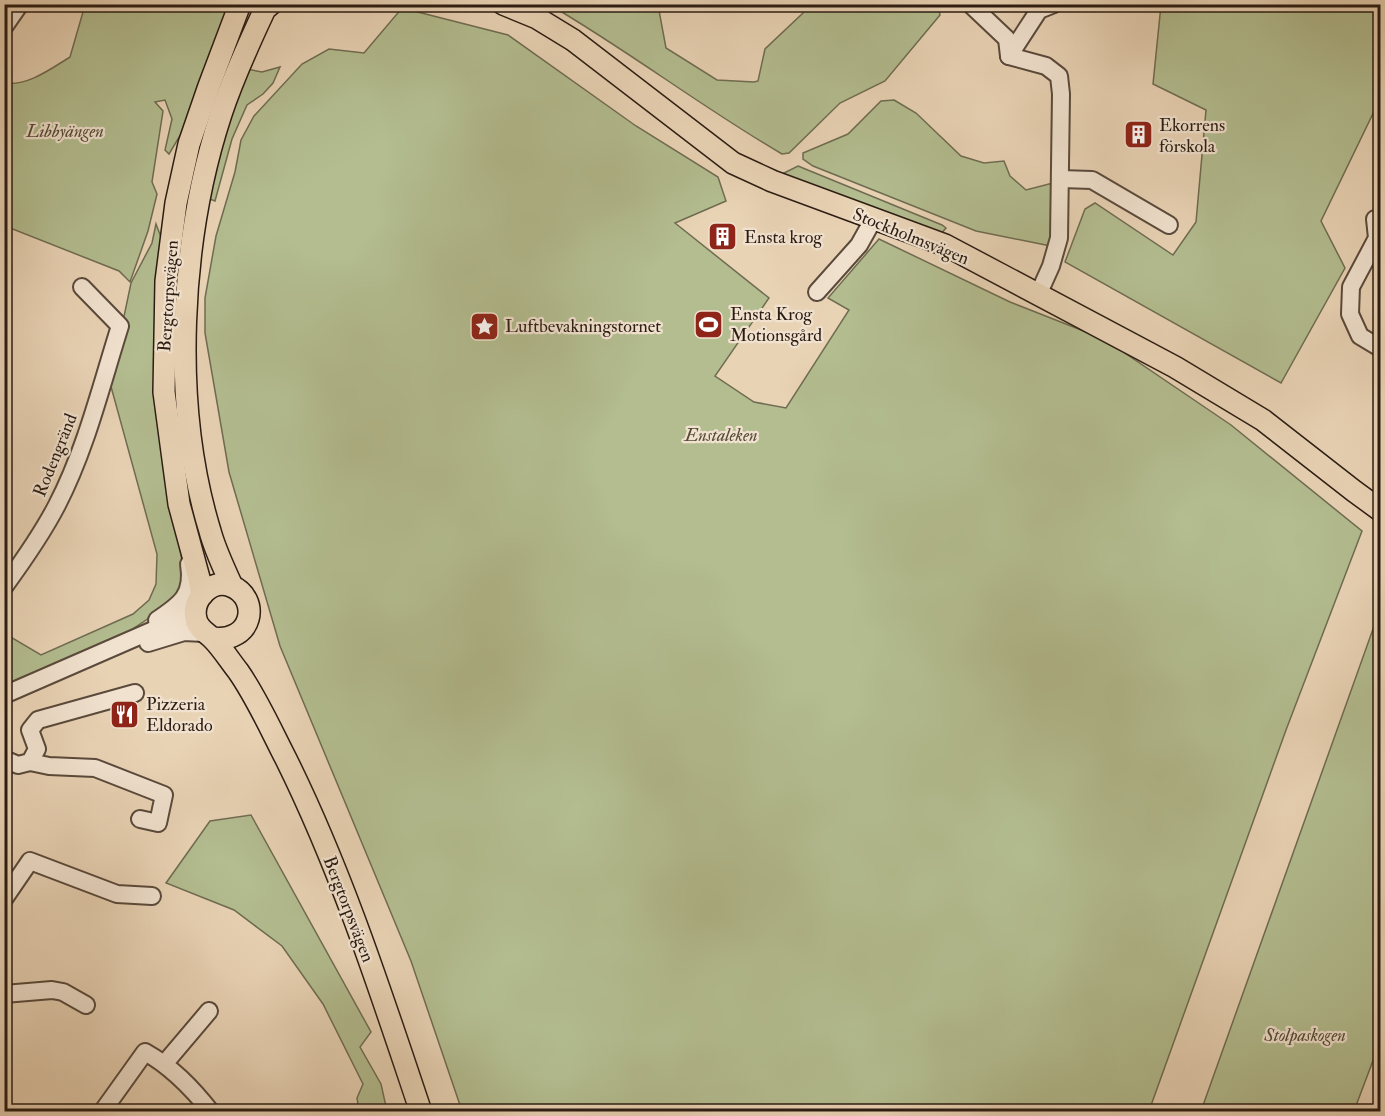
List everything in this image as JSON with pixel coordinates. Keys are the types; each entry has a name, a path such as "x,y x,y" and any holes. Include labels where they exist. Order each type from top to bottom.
{"main road":[{"name":"Bergtorpsvägen","path":"240,4 208,86 189,144 176,203 166,281 164,392 179,504 200,578 196,619 239,672 262,712 296,781 341,884 422,1112"},
{"name":"Bergtorpsvägen","path":"262,712 241,650 240,633 248,618 248,607 240,592 232,586 210,531 193,462 187,389 185,315 193,238 204,176 241,61 266,9 271,4"},
{"name":"Stockholmsvägen","path":"503,4 537,18 573,40 733,163 772,181 945,245 1175,367 1263,420 1380,510"},
{"path":"199,598 211,586 221,583 232,586"},
{"path":"208,636 222,639 240,633"}],"street":[{"path":"970,4 1007,39 1009,56"},
{"path":"4,27 18,5"},
{"path":"1009,56 1039,10 1048,5"},
{"path":"1009,56 1046,66 1059,76 1061,94 1059,238 1051,266 1038,295"},
{"path":"1061,179 1092,180 1169,225"},
{"path":"1375,219 1377,238 1350,287 1350,314 1360,336 1380,348"},
{"path":"817,292 858,244 873,220"},
{"name":"Rodengränd","path":"4,587 37,541 58,504 89,425 120,326 82,287"},
{"path":"104,652 120,639 144,628 177,607 184,599 190,586 190,570 179,504"},
{"path":"4,695 183,617 199,598"},
{"path":"104,652 136,647 184,632 208,636"},
{"path":"30,762 37,749 30,730 39,720 135,693"},
{"path":"4,759 18,765 30,762 49,766 95,768 164,795 158,823 140,819"},
{"path":"4,899 30,861 117,894 152,896"},
{"path":"4,994 52,990 63,992 86,1005"},
{"path":"165,1063 209,1011"},
{"path":"102,1112 145,1052 165,1063 198,1095 211,1112"}],"green space":[{"name":"Libbyängen","path":"85,5 231,5 196,90 187,124 169,154 165,150 172,119 165,100 155,102 163,111 152,182 157,194 148,231 130,282 119,271 5,226 4,83 30,79 70,57"},
{"path":"550,5 658,5 666,48 717,80 754,82 758,81 765,49 803,13 807,5 938,5 940,15 885,81 840,103 789,153 782,154"},
{"path":"1161,5 1380,5 1380,99 1321,221 1345,268 1281,383 1065,262 1085,209 1095,203 1173,255 1196,222 1206,110 1153,84"},
{"name":"Enstaleken","path":"402,8 508,35 636,126 718,177 726,201 675,223 769,298 715,376 754,402 786,408 849,310 828,298 879,239 1010,302 1104,339 1231,425 1362,531 1286,730 1149,1111 462,1111 411,961 280,646 229,472 205,333 205,298 216,236 235,172 241,140 254,116 302,64 329,49 364,53"},
{"path":"280,67 273,83 263,94 247,105 232,139 215,201 207,198 235,93 247,69 262,72"},
{"path":"894,100 916,113 961,156 984,163 1004,161 1010,176 1026,190 1053,183 1051,246 976,231 813,166 803,159 803,153 848,134 881,101"},
{"path":"798,166 946,228 939,236 778,176"},
{"path":"156,224 161,237 155,352 171,498 185,577 179,598 128,632 5,685 4,633 41,655 133,614 149,600 156,584 157,554 110,383 131,283 152,243"},
{"name":"Stolpaskogen","path":"1378,615 1380,616 1380,1042 1354,1111 1201,1111"},
{"path":"251,815 371,1032 360,1047 381,1084 387,1111 359,1111 357,1098 363,1084 323,1004 282,946 234,910 166,883 210,821"}],"place":[{"name":"Ekorrens förskola","path":"1138,135"},
{"name":"Ensta krog","path":"723,237"},
{"name":"Ensta Krog Motionsgård","path":"709,324"},
{"name":"Luftbevakningstornet","path":"484,326"},
{"name":"Pizzeria Eldorado","path":"125,714"}]}
